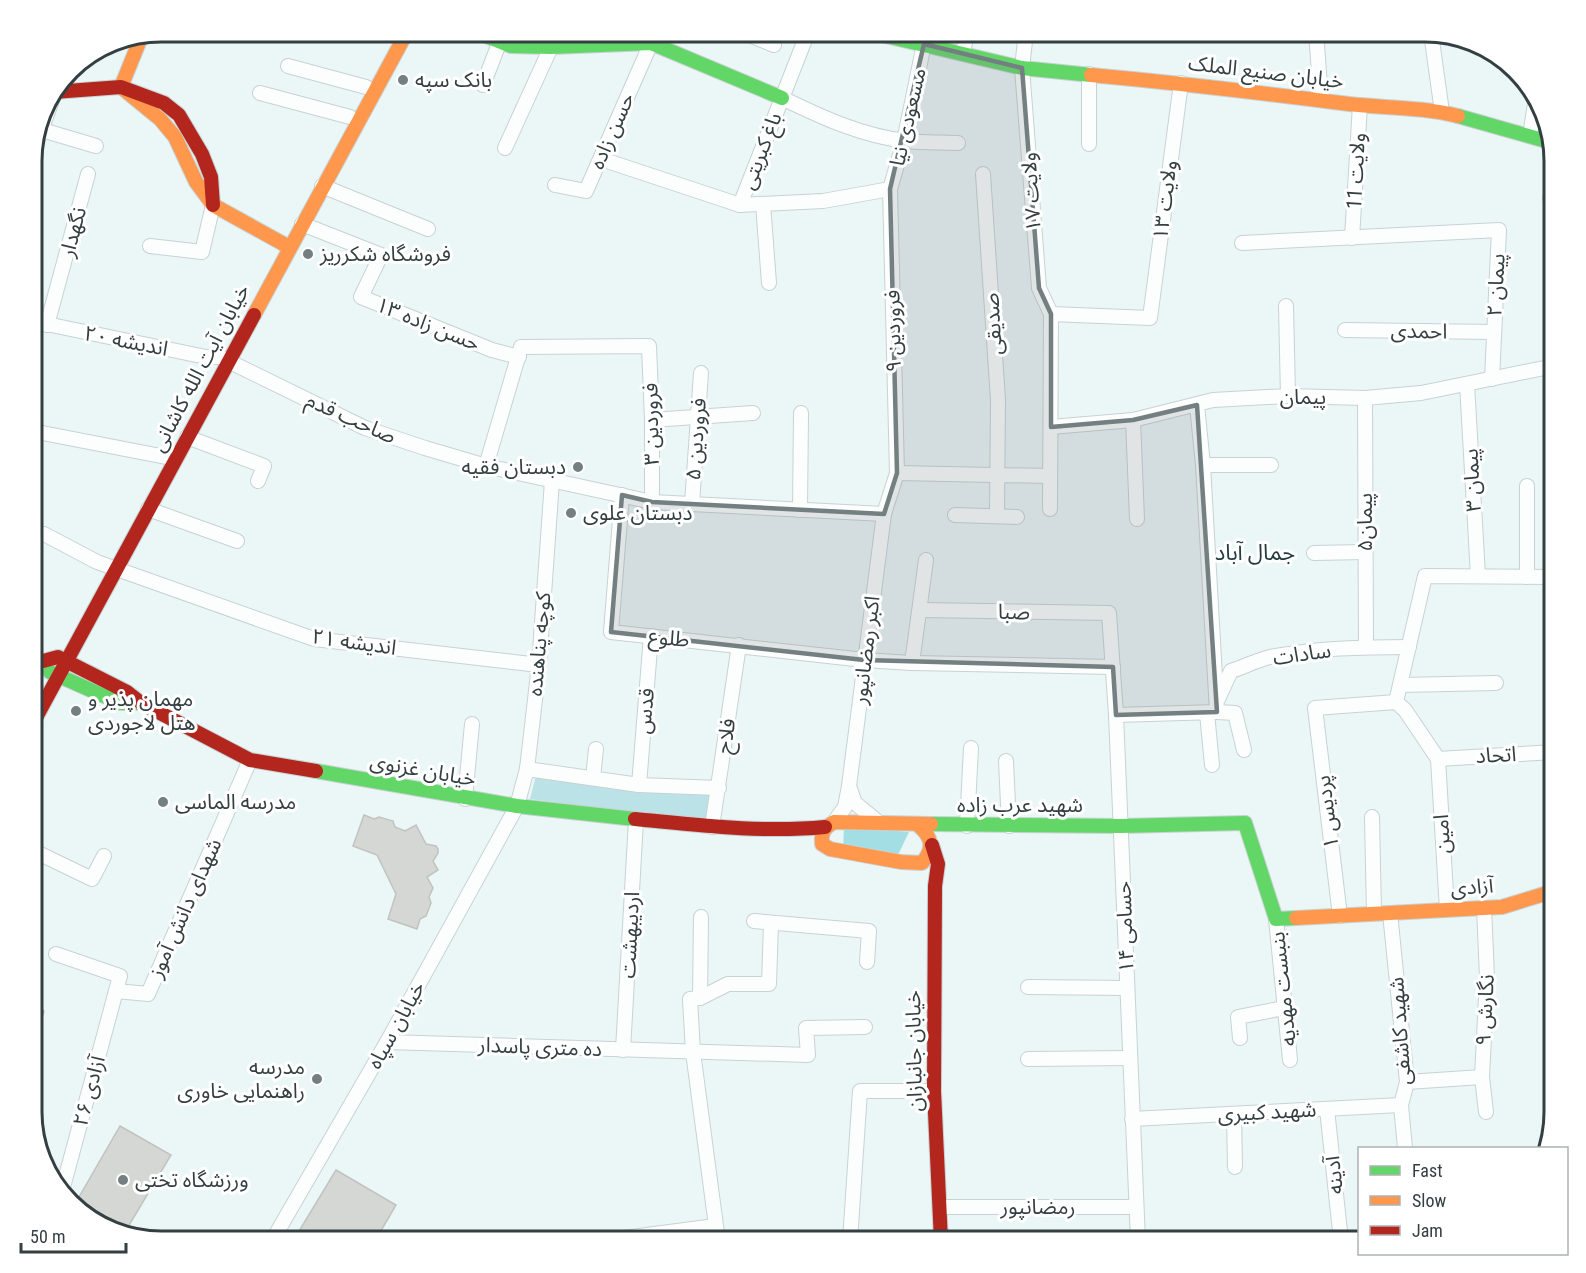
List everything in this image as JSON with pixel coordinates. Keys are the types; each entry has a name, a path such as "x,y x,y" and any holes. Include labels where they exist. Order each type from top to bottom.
{"street":[{"name":"خیابان آیت الله کاشانی","path":"42,702 54,674 112,567 166,457 224,359 286,245 391,42"},
{"name":"خیابان آیت الله کاشانی","path":"286,245 302,224 401,42"},
{"path":"483,85 500,42 511,46 551,47 651,43 782,98 829,121 904,141 958,143"},
{"path":"767,42 774,45"},
{"name":"باغ کبریتی","path":"740,205 804,42"},
{"name":"خیابان صنیع الملک","path":"915,42 1022,68 1442,112 1542,140"},
{"path":"963,53 965,42"},
{"name":"ولایت ۱۷","path":"1025,42 1022,68 1039,288 1051,314"},
{"path":"1317,42 1321,99"},
{"path":"1432,42 1442,112"},
{"name":"حسن زاده","path":"555,185 586,191 651,43"},
{"path":"121,87 138,44"},
{"name":"مسعودی نیا","path":"890,189 904,141 924,44"},
{"path":"506,148 551,47"},
{"path":"288,66 366,87"},
{"path":"1089,74 1089,144"},
{"name":"ولایت ۱۳","path":"1051,314 1150,318 1181,83"},
{"path":"65,91 121,87 164,103 179,115 189,129 211,177 213,206 202,252 150,246"},
{"path":"260,93 350,117"},
{"name":"ولایت 11","path":"1352,238 1360,105"},
{"path":"1530,136 1534,112"},
{"path":"46,131 96,146"},
{"path":"601,159 740,205 823,201 890,189"},
{"name":"نگهدار","path":"47,325 88,174"},
{"name":"صدیقی","path":"983,174 998,400 996,475"},
{"path":"322,186 428,229"},
{"name":"فروردین ۹","path":"890,189 897,472"},
{"path":"763,204 769,283"},
{"path":"213,206 286,245"},
{"name":"حسن زاده ۱۳","path":"302,224 381,255 361,297 492,350 519,357"},
{"name":"پیمان ۲","path":"1352,238 1498,230 1492,379"},
{"path":"1242,243 1352,238"},
{"path":"1286,306 1288,396"},
{"path":"1050,509 1051,314"},
{"name":"اندیشه ۲۰","path":"42,324 224,359"},
{"name":"احمدی","path":"1345,330 1494,332"},
{"name":"فروردین ۳","path":"519,357 521,347 649,346 652,502"},
{"path":"486,466 519,357"},
{"name":"خیابان آیت الله کاشانی","path":"112,567 148,509 187,437 224,359"},
{"name":"صاحب قدم","path":"224,359 365,428 486,466 652,502 884,514"},
{"name":"پیمان","path":"1051,427 1133,420 1213,400 1288,396 1365,398 1421,393 1544,368"},
{"name":"فروردین ۵","path":"692,504 701,373"},
{"name":"پیمان ۳","path":"1467,384 1478,576"},
{"name":"پیمان۵","path":"1365,398 1366,647"},
{"path":"1197,405 1203,465 1214,709 1212,765"},
{"path":"652,420 753,413"},
{"path":"800,510 801,413"},
{"path":"1133,420 1137,519"},
{"path":"42,433 166,457"},
{"path":"187,437 264,466 258,481"},
{"path":"1203,465 1271,465"},
{"path":"884,514 897,472 1049,476"},
{"path":"996,475 997,516"},
{"name":"کوچه پناهنده","path":"517,806 527,769 539,665 552,481"},
{"path":"1527,486 1527,577"},
{"name":"طلوع","path":"622,495 611,632 864,660 912,663"},
{"path":"148,509 237,541"},
{"name":"اکبر رمضانپور","path":"830,824 845,807 849,786 884,514"},
{"path":"956,515 1017,517"},
{"name":"اندیشه ۲۱","path":"44,534 97,562 314,639 539,665"},
{"path":"1314,553 1365,552"},
{"path":"926,560 912,663 1113,667"},
{"path":"1438,759 1405,710 1396,702 1425,576 1544,578"},
{"name":"صبا","path":"920,610 1109,613"},
{"name":"حسامی ۱۴","path":"1109,613 1116,715 1137,1231"},
{"name":"قدس","path":"639,786 651,636"},
{"name":"فلاح","path":"711,827 738,645"},
{"name":"سادات","path":"1214,709 1231,671 1268,658 1313,651 1409,647"},
{"path":"42,662 62,659 127,692 141,703"},
{"name":"خیابان آیت الله کاشانی","path":"42,689 54,674"},
{"path":"54,674 120,703 141,703"},
{"path":"1400,685 1496,683"},
{"name":"پردیس ۱","path":"1340,916 1315,708 1396,702"},
{"name":"خیابان غزنوی","path":"141,703 250,760 465,799 711,827"},
{"path":"1116,715 1214,709 1235,713 1244,750"},
{"path":"465,799 472,724"},
{"path":"967,826 971,748"},
{"path":"593,778 596,749"},
{"name":"اتحاد","path":"1438,759 1544,753"},
{"name":"امین","path":"1438,759 1447,910"},
{"name":"شهدای دانش آموز","path":"116,992 148,994 250,760"},
{"path":"1006,761 1009,826"},
{"path":"527,769 639,786 718,788"},
{"path":"849,786 855,803 878,822"},
{"name":"خیابان سپاه","path":"278,1231 387,1042 517,806"},
{"path":"1372,817 1374,914"},
{"name":"اردیبهشت","path":"623,1050 636,820"},
{"name":"شهید عرب زاده","path":"711,827 794,830 830,824 878,822 967,826 1245,823 1276,919"},
{"path":"822,844 821,836 830,824"},
{"path":"918,825 928,833 938,864 935,886"},
{"path":"711,827 775,839 822,844 830,849 900,862 922,863 929,856 932,845"},
{"path":"42,855 92,879 104,856"},
{"name":"خیابان جانبازان","path":"922,863 935,886 934,1091 940,1231"},
{"name":"آزادی","path":"1276,919 1502,907 1544,894"},
{"name":"نگارش ۹","path":"1484,908 1488,977 1482,1077 1486,1112"},
{"name":"شهید کاشفی","path":"1390,913 1407,1082 1401,1105 1405,1147"},
{"path":"700,999 701,917"},
{"name":"بنبست مهدیه","path":"1276,919 1290,1060"},
{"path":"754,921 869,931 867,962"},
{"path":"716,1231 693,1052 690,999 700,999 728,984 769,984 771,922"},
{"path":"56,954 120,976 116,992"},
{"path":"1028,987 1127,988"},
{"name":"آزادی ۲۶","path":"65,1181 116,992"},
{"path":"1240,1038 1238,1017 1284,1008"},
{"name":"ده متری پاسدار","path":"387,1042 808,1055 806,1028 865,1027"},
{"path":"1028,1059 1130,1059"},
{"path":"1407,1082 1482,1077"},
{"path":"851,1231 860,1091 934,1091"},
{"name":"شهید کبیری","path":"1132,1119 1401,1105"},
{"name":"آدینه","path":"1327,1109 1340,1231"},
{"path":"1234,1114 1235,1167"},
{"name":"رمضانپور","path":"940,1207 1136,1207"},
{"path":"677,1231 715,1226"}],"highlighted area":[{"path":"924,44 1022,68 1039,288 1051,314 1051,427 1133,420 1197,405 1217,712 1116,715 1113,667 864,660 611,632 622,495 652,502 884,514 897,473 890,189"}],"shaded area":[{"path":"536,775 639,792 711,793 705,823 530,799"},
{"path":"844,826 909,832 898,855 843,851"}],"building":[{"path":"364,815 374,819 379,817 393,821 395,827 405,831 416,825 426,844 436,846 438,849 433,861 438,870 427,877 433,888 429,897 431,903 426,916 420,919 417,929 388,919 396,894 377,855 353,846"},
{"name":"ورزشگاه تختی","path":"120,1126 171,1155 128,1226 101,1215 79,1197"},
{"path":"336,1170 396,1205 381,1231 299,1231"}],"traffic: fast":[{"path":"501,42 511,46 551,47 651,43 782,98"},
{"path":"912,42 1022,68 1091,75"},
{"path":"1458,116 1542,140"},
{"path":"50,672 120,703 141,703"},
{"path":"316,771 517,806 635,819"},
{"path":"931,824 1121,826 1245,823 1276,919 1296,918"}],"traffic: slow":[{"path":"254,315 402,42"},
{"path":"121,87 138,44"},
{"path":"1091,75 1349,104 1418,109 1458,116"},
{"path":"121,87 160,119 175,137 196,182 213,205 289,247"},
{"path":"918,825 929,838 930,843 929,852 922,863 901,862 830,849 822,844 824,831 834,822 931,824"},
{"path":"1296,918 1502,907 1544,894"}],"traffic: jam":[{"path":"65,91 121,87 164,103 179,115 202,154 211,177 213,205"},
{"path":"42,707 254,315"},
{"path":"42,661 58,657 250,760 316,771"},
{"path":"635,819 753,829 825,827"},
{"path":"932,845 938,864 935,886 934,1091 941,1231"}],"place":[{"name":"بانک سپه","path":"403,80"},
{"name":"فروشگاه شکرریز","path":"308,254"},
{"name":"دبستان فقیه","path":"578,467"},
{"name":"دبستان علوی","path":"571,513"},
{"name":"مهمان پذیر و هتل لاجوردی","path":"76,711"},
{"name":"مدرسه الماسی","path":"163,802"},
{"name":"مدرسه راهنمایی خاوری","path":"317,1079"},
{"name":"ورزشگاه تختی","path":"123,1180"}],"district":[{"name":"جمال آباد","path":"1255,552"}]}
